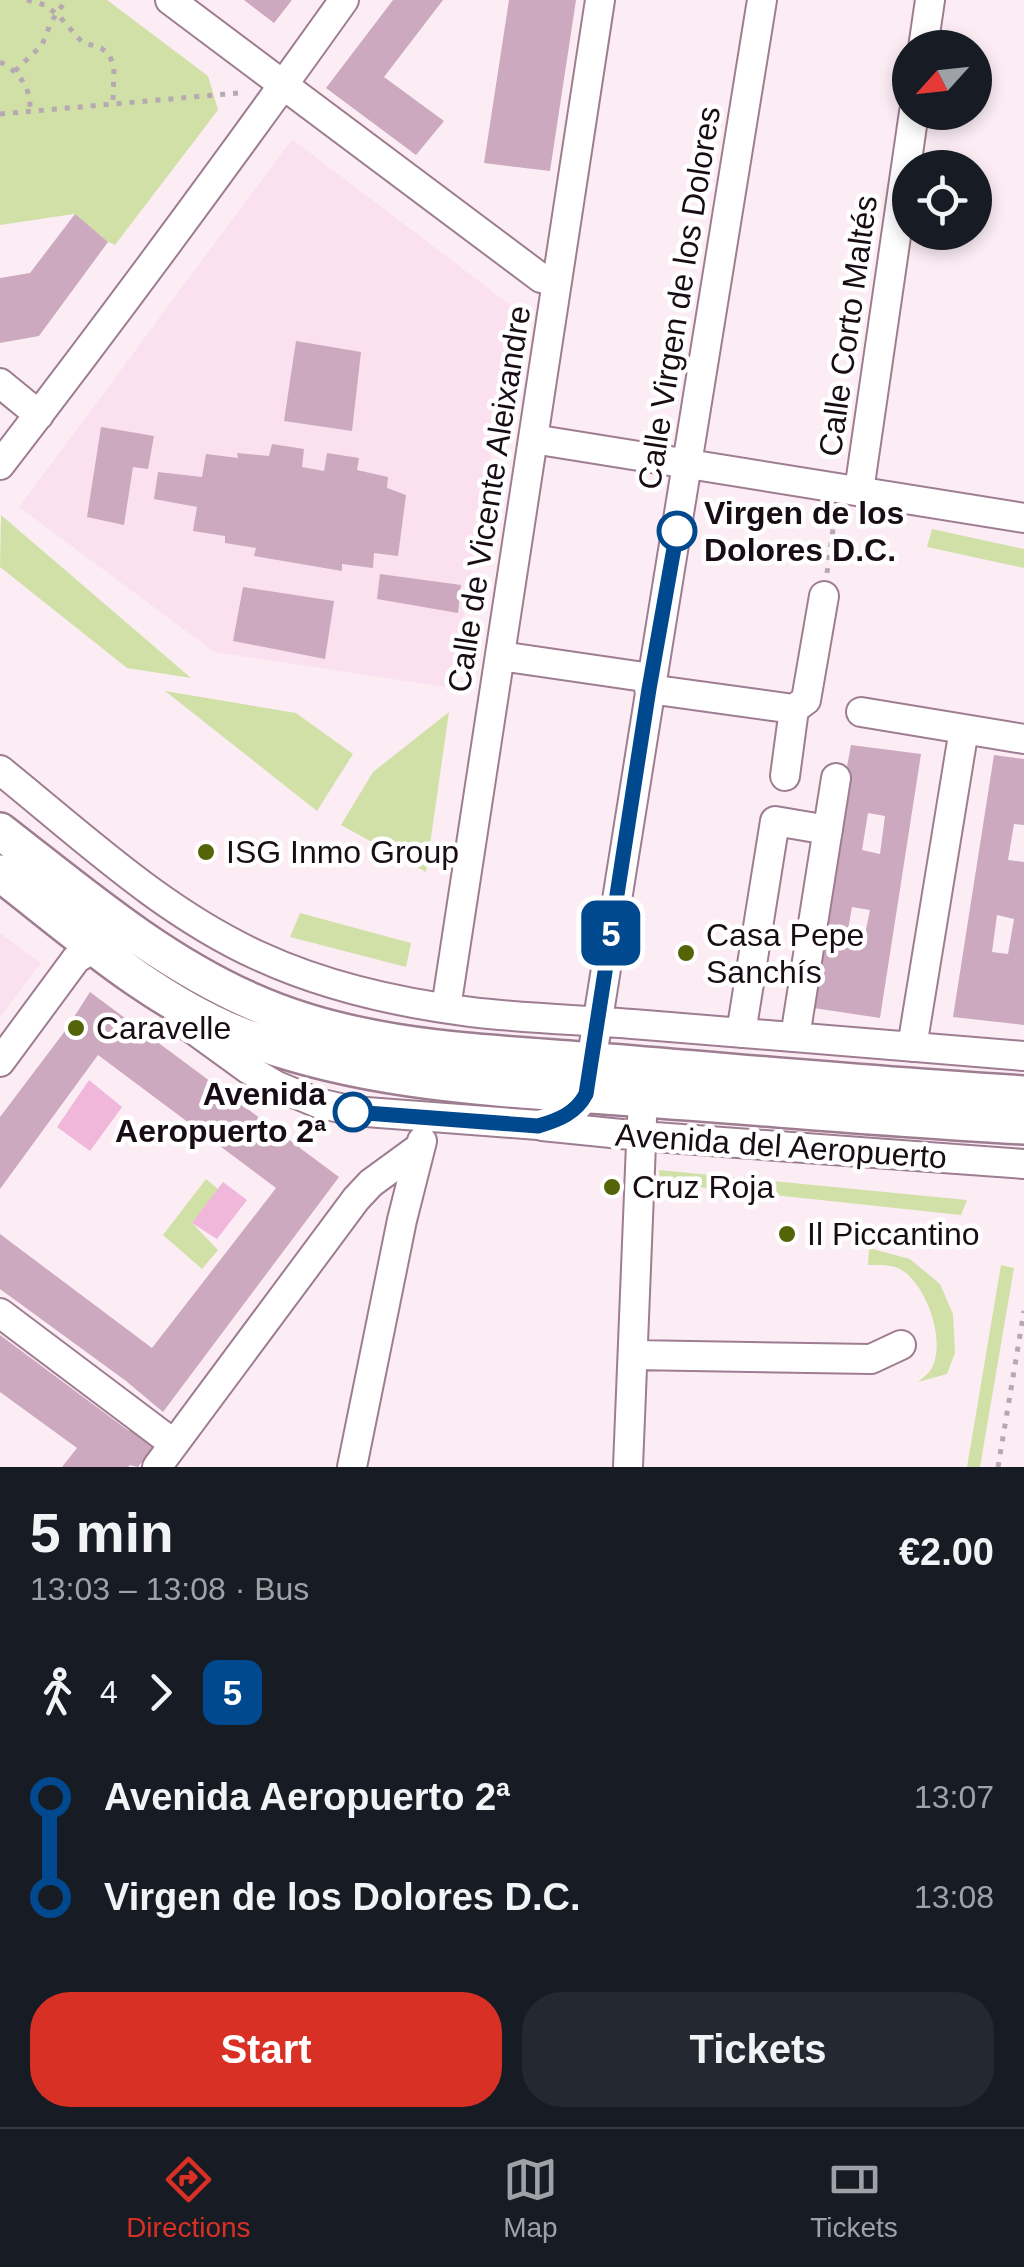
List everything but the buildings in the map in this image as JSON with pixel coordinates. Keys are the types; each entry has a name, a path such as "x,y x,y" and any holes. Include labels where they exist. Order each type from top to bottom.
{"main road":[{"name":"Avenida del Aeropuerto","path":"0,832 142,940 183,966 253,1002 326,1028 589,1077 1023,1112"},
{"name":"Avenida del Aeropuerto","path":"0,873 162,995 234,1032 350,1068 490,1088 589,1077 643,1098 1023,1112"}],"street":[{"path":"170,0 541,278 557,282"},
{"path":"0,465 344,0"},
{"name":"Calle de Vicente Aleixandre","path":"446,1008 600,0"},
{"name":"Calle Virgen de los Dolores","path":"597,1021 762,0"},
{"path":"926,30 930,0"},
{"name":"Calle Corto Maltés","path":"849,489 911,130"},
{"path":"0,383 39,414"},
{"path":"533,439 1024,518"},
{"path":"785,776 794,710 806,700 824,596"},
{"path":"500,656 794,710"},
{"path":"861,712 1024,739"},
{"path":"912,1046 964,729"},
{"path":"0,770 134,878 210,931 300,973 346,987 498,1015 1024,1056"},
{"path":"795,1037 836,778"},
{"path":"741,1033 775,821 828,830"},
{"path":"0,1062 76,959 95,947"},
{"name":"Avenida del Aeropuerto","path":"162,995 190,1027 248,1070 334,1108 641,1136 1024,1164"},
{"path":"589,1077 597,1021"},
{"name":"Avenida del Aeropuerto","path":"538,1126 580,1106 589,1077"},
{"path":"628,1467 643,1098"},
{"path":"157,1467 388,1154 391,1142 386,1124 374,1113"},
{"path":"352,1467 419,1148 430,1128 444,1119"},
{"path":"370,1183 419,1148"},
{"path":"0,1314 174,1444"},
{"path":"633,1355 871,1359 900,1345"}],"path":[{"path":"28,0 44,5 78,40 102,48 112,58 113,102"},
{"path":"14,71 42,45 66,0"},
{"path":"0,62 14,71 27,88 30,110"},
{"path":"0,114 238,93"},
{"path":"824,596 849,489"},
{"path":"998,1467 1024,1311"}],"shaded area":[{"path":"292,139 517,310 451,688 214,652 19,507"},
{"path":"0,933 41,963 0,1017"},
{"path":"89,1080 122,1107 90,1151 57,1127"},
{"path":"223,1182 247,1200 217,1239 192,1223"}],"green space":[{"path":"0,0 107,0 208,76 218,110 115,245 74,214 0,225"},
{"path":"1,515 191,678 127,668 0,567"},
{"path":"932,529 1024,549 1024,568 927,547"},
{"path":"165,691 296,713 353,754 317,811"},
{"path":"449,712 426,872 341,825 373,772"},
{"path":"300,913 411,943 406,967 290,937"},
{"path":"659,1170 967,1200 961,1215 660,1183"},
{"path":"206,1179 218,1189 192,1223 218,1250 202,1269 163,1235"},
{"path":"869,1248 910,1259 940,1284 953,1314 955,1353 947,1374 918,1382 930,1371 935,1359 932,1316 919,1287 900,1269 868,1265"},
{"path":"1001,1265 1014,1268 980,1467 967,1467"}],"bus line":[{"name":"5","path":"353,1112 538,1126 580,1106 586,1094 677,531"}],"place":[{"name":"Virgen de los Dolores D.C.","path":"677,531"},
{"name":"ISG Inmo Group","path":"206,852"},
{"name":"Casa Pepe Sanchís","path":"686,953"},
{"name":"Caravelle","path":"76,1028"},
{"name":"Avenida Aeropuerto 2ª","path":"353,1112"},
{"name":"Cruz Roja","path":"612,1187"},
{"name":"Il Piccantino","path":"787,1234"}]}
